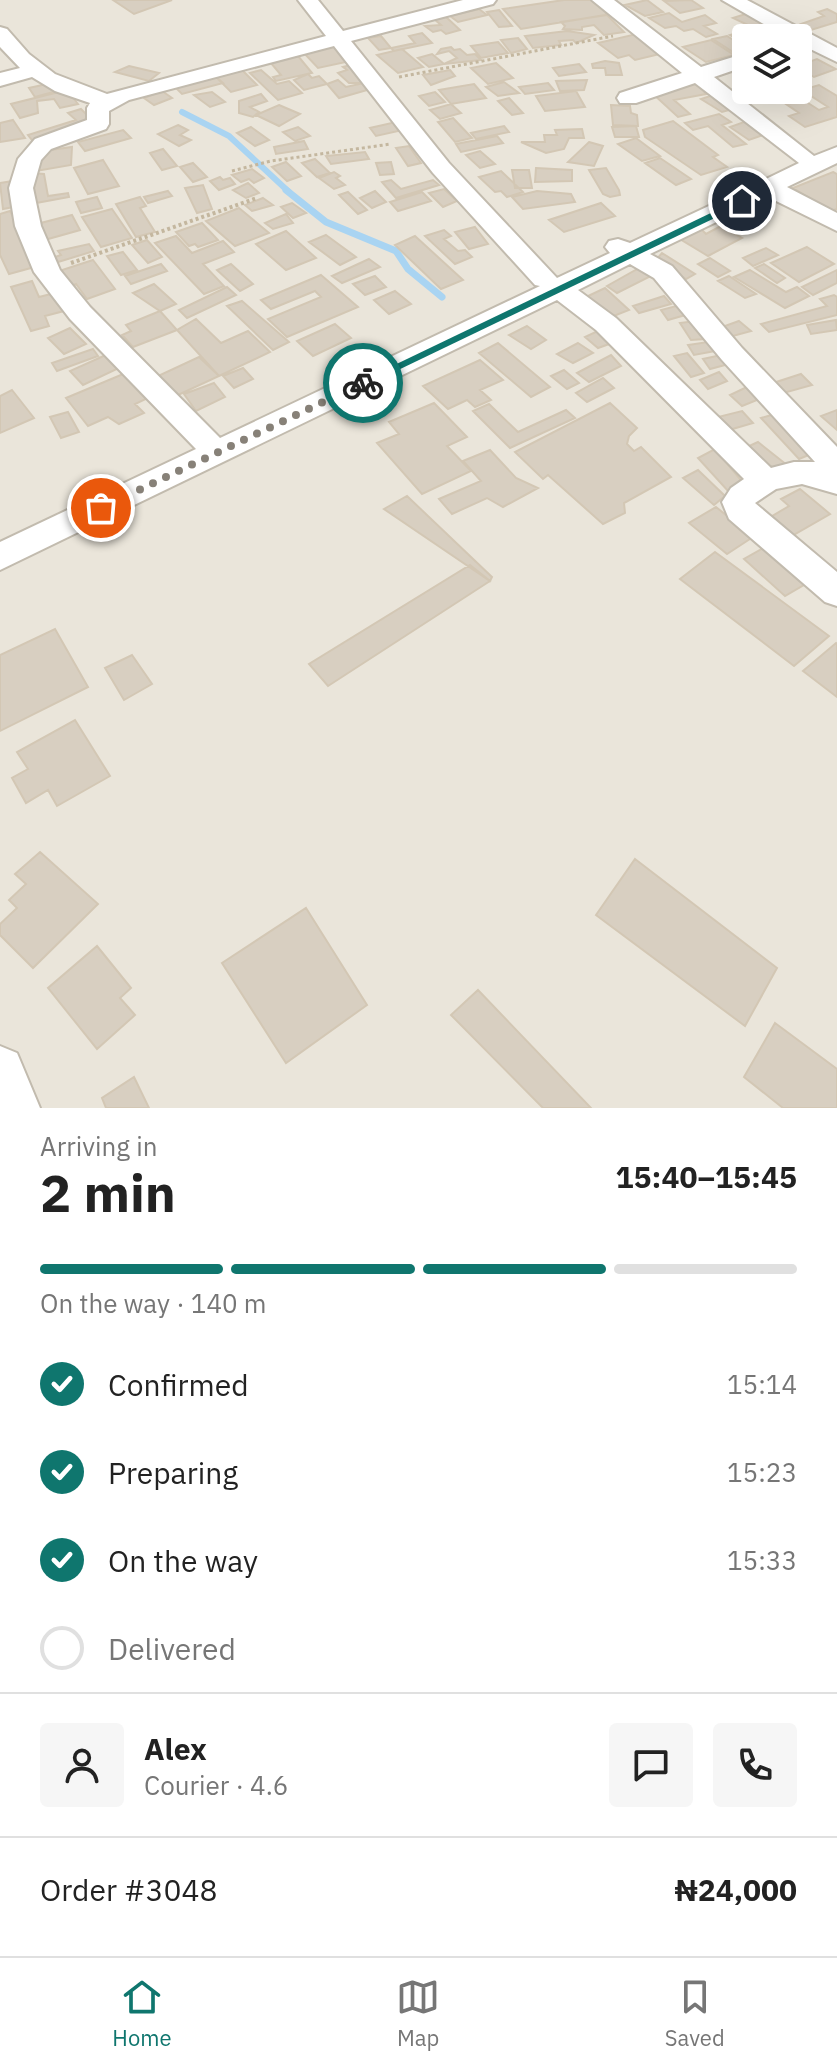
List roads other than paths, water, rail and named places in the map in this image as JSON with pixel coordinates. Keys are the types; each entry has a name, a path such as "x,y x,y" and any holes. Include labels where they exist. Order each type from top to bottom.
{"street":[{"path":"308,0 441,168 552,284 606,324 765,481"},
{"path":"206,441 80,313 47,272 28,226 21,188 30,159 43,144 98,124 98,108 155,84 486,0"},
{"path":"602,0 803,157"},
{"path":"732,0 774,24"},
{"path":"812,36 827,31"},
{"path":"0,33 9,47 35,70 71,91 110,101"},
{"path":"812,45 837,56"},
{"path":"628,98 732,64"},
{"path":"0,80 35,70"},
{"path":"758,186 803,157 837,140"},
{"path":"0,537 758,186 837,154"},
{"path":"758,186 837,223"},
{"path":"624,250 663,272 677,286 732,354 818,444 837,470"},
{"path":"0,557 552,284"},
{"path":"837,483 817,472 802,471 765,481 738,502 741,511 837,592"},
{"path":"0,1070 16,1108"}],"waterway":[{"path":"182,112 229,136 289,192"},
{"path":"286,190 326,222 396,251 408,269 442,297"}]}
